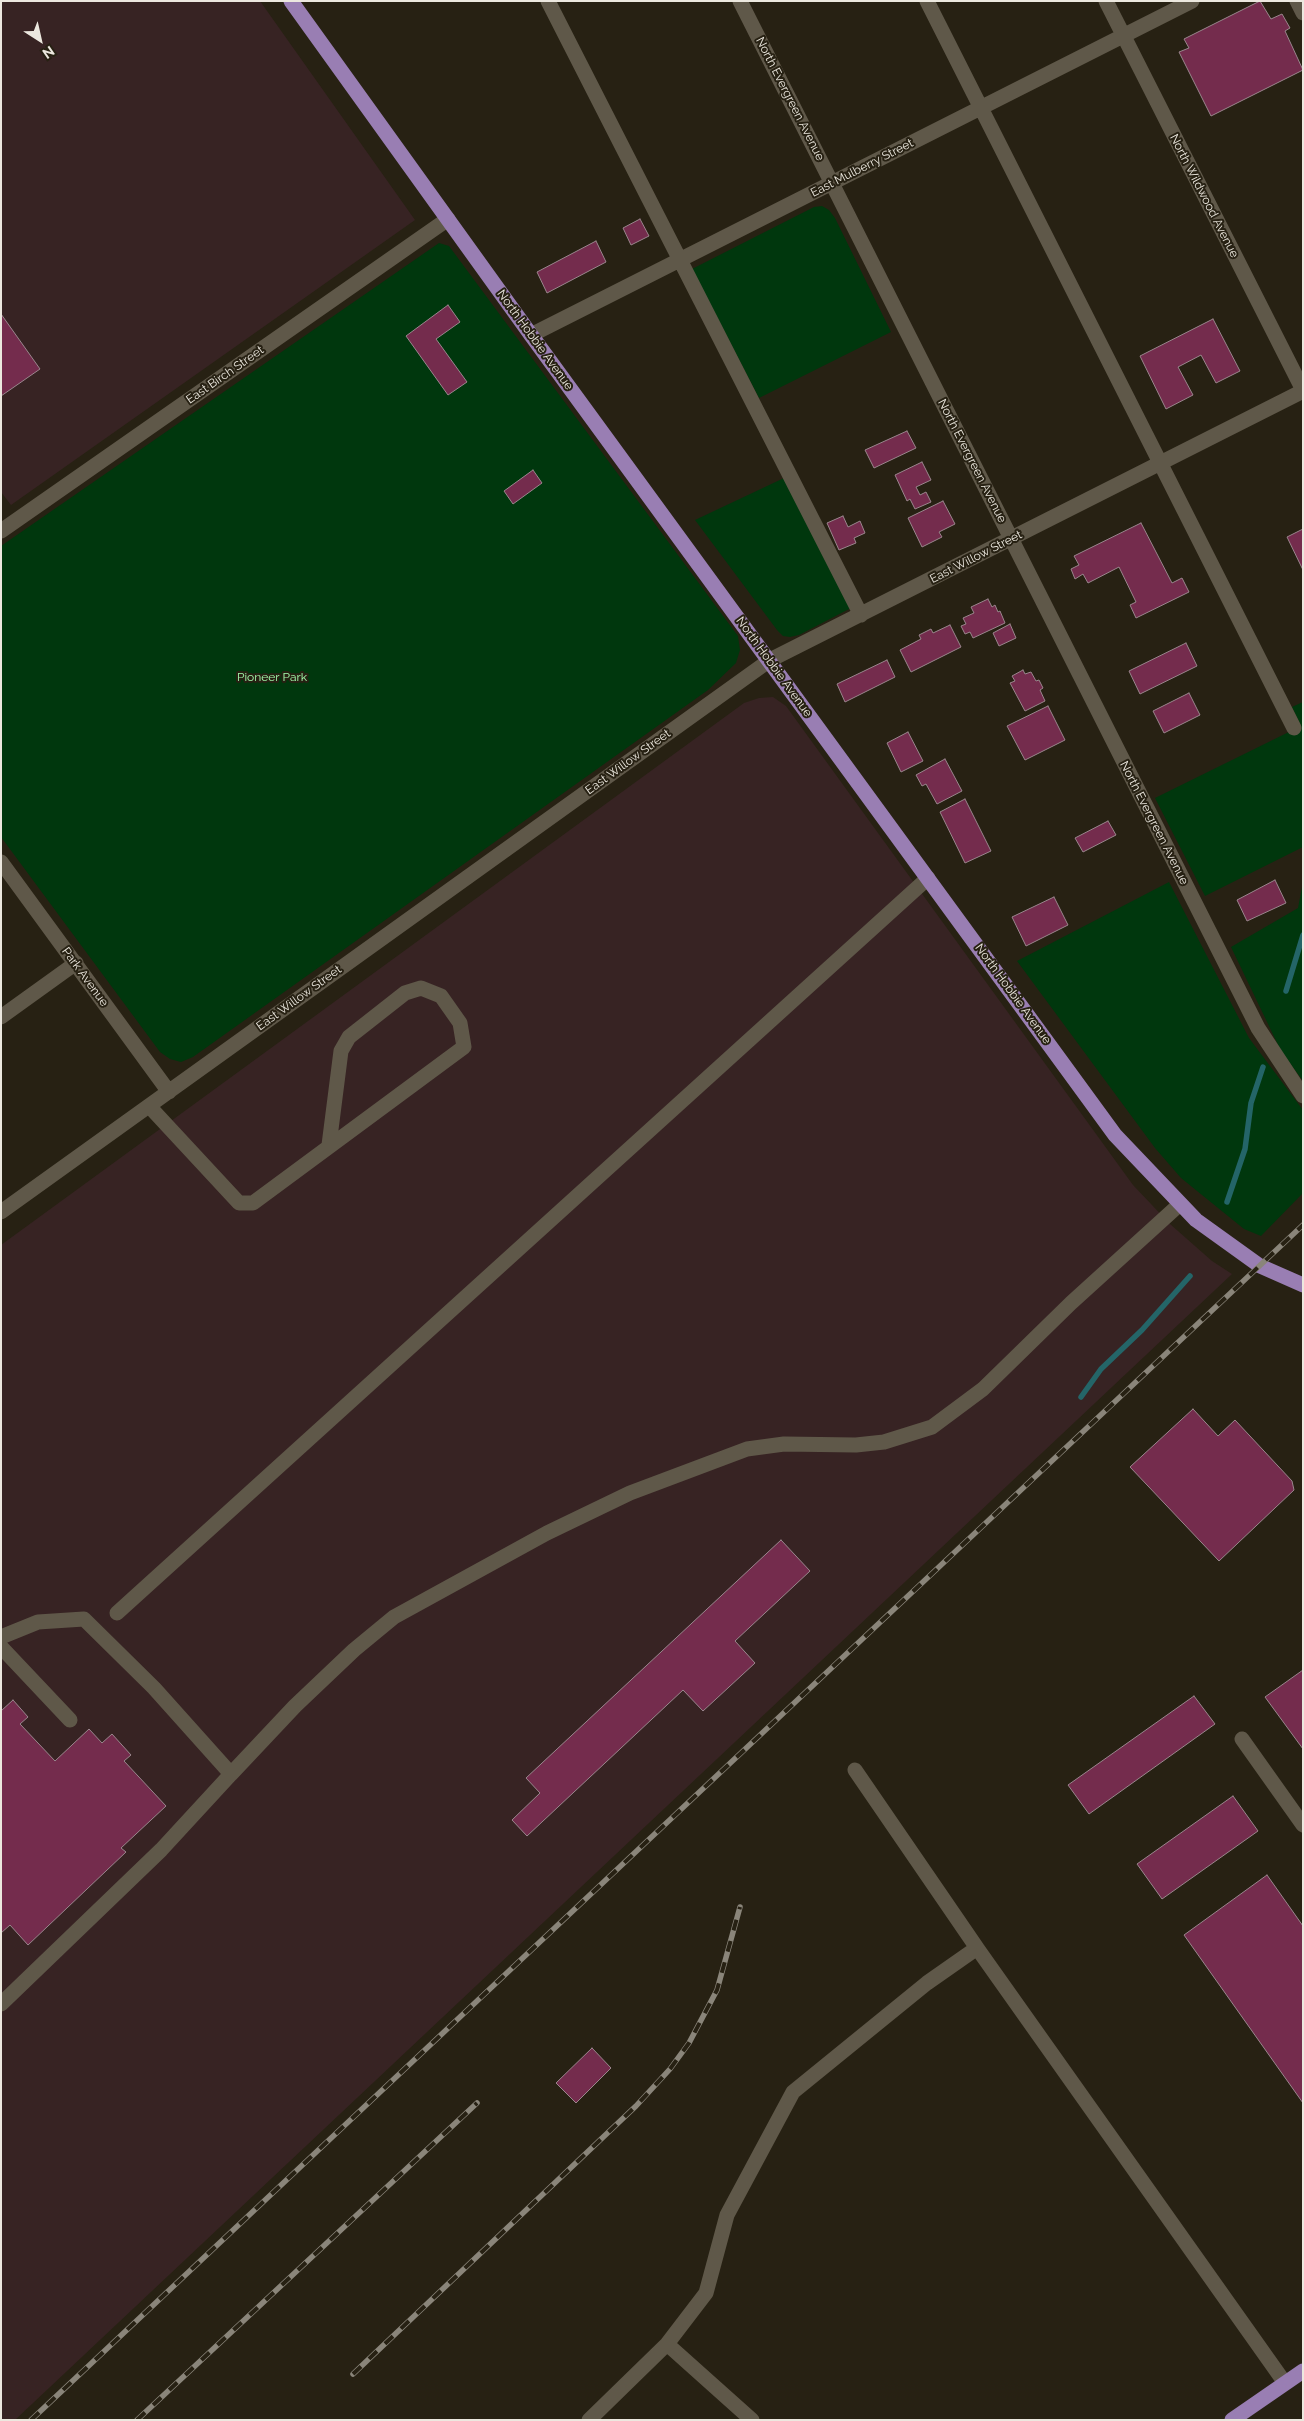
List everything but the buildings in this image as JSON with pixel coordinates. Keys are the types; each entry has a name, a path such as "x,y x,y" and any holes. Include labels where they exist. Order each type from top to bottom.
{"main road":[{"name":"North Hobbie Avenue","path":"295,2 531,335 1116,1135 1196,1220 1260,1266 1303,1285"},
{"path":"1232,2420 1303,2371"}],"street":[{"path":"548,1 861,614"},
{"name":"North Evergreen Avenue","path":"740,1 1258,1028 1303,1096"},
{"path":"926,1 1294,728"},
{"name":"North Wildwood Avenue","path":"1106,1 1303,391"},
{"name":"East Mulberry Street","path":"531,335 1192,1"},
{"path":"1297,1 1303,13"},
{"name":"East Birch Street","path":"1,531 448,219"},
{"name":"East Willow Street","path":"1,1212 770,660 1303,391"},
{"name":"Park Avenue","path":"1,862 169,1092"},
{"path":"117,1613 928,878"},
{"path":"1,1017 76,964"},
{"path":"149,1106 239,1203 253,1203 464,1048 460,1023 441,996 421,988 405,993 349,1037 341,1051 329,1146"},
{"path":"1,2004 161,1850 295,1706 354,1650 394,1617 547,1533 630,1493 747,1449 784,1444 856,1445 884,1442 932,1427 983,1389 1078,1297 1180,1204"},
{"path":"1,1636 38,1622 84,1619 154,1688 231,1774"},
{"path":"1,1647 70,1720"},
{"path":"1242,1739 1303,1825"},
{"path":"855,1770 978,1948 1285,2383"},
{"path":"589,2420 667,2344 706,2293 727,2215 793,2092 927,1983 978,1948"},
{"path":"667,2344 752,2420"}],"shaded area":[{"path":"1,1 260,1 415,220 11,505 1,492"},
{"path":"773,697 786,706 1133,1185 1170,1224 1212,1261 1232,1274 15,2420 1,2420 1,1245 744,703 759,698"}],"green space":[{"path":"822,206 829,210 835,218 891,332 759,398 692,269 814,207"},
{"name":"Pioneer Park","path":"439,243 449,246 738,636 740,650 736,663 708,690 193,1057 181,1062 170,1059 160,1052 1,837 1,546"},
{"path":"784,478 851,608 799,635 790,637 783,636 777,630 695,520"},
{"path":"1303,702 1303,847 1205,896 1155,798 1301,726 1292,707"},
{"path":"1169,882 1249,1038 1303,1110 1303,1193 1261,1236 1244,1229 1181,1178 1155,1148 1017,961"},
{"path":"1303,882 1303,1081 1281,1051 1231,947 1298,908"}],"waterway":[{"path":"1286,991 1303,935"},
{"path":"1227,1202 1245,1149 1251,1103 1263,1067"},
{"path":"1081,1397 1101,1369 1142,1330 1190,1276"}],"railway":[{"path":"31,2420 1303,1225"},
{"path":"353,2374 636,2106 670,2069 689,2043 717,1990 740,1907"},
{"path":"137,2420 477,2103"}]}
